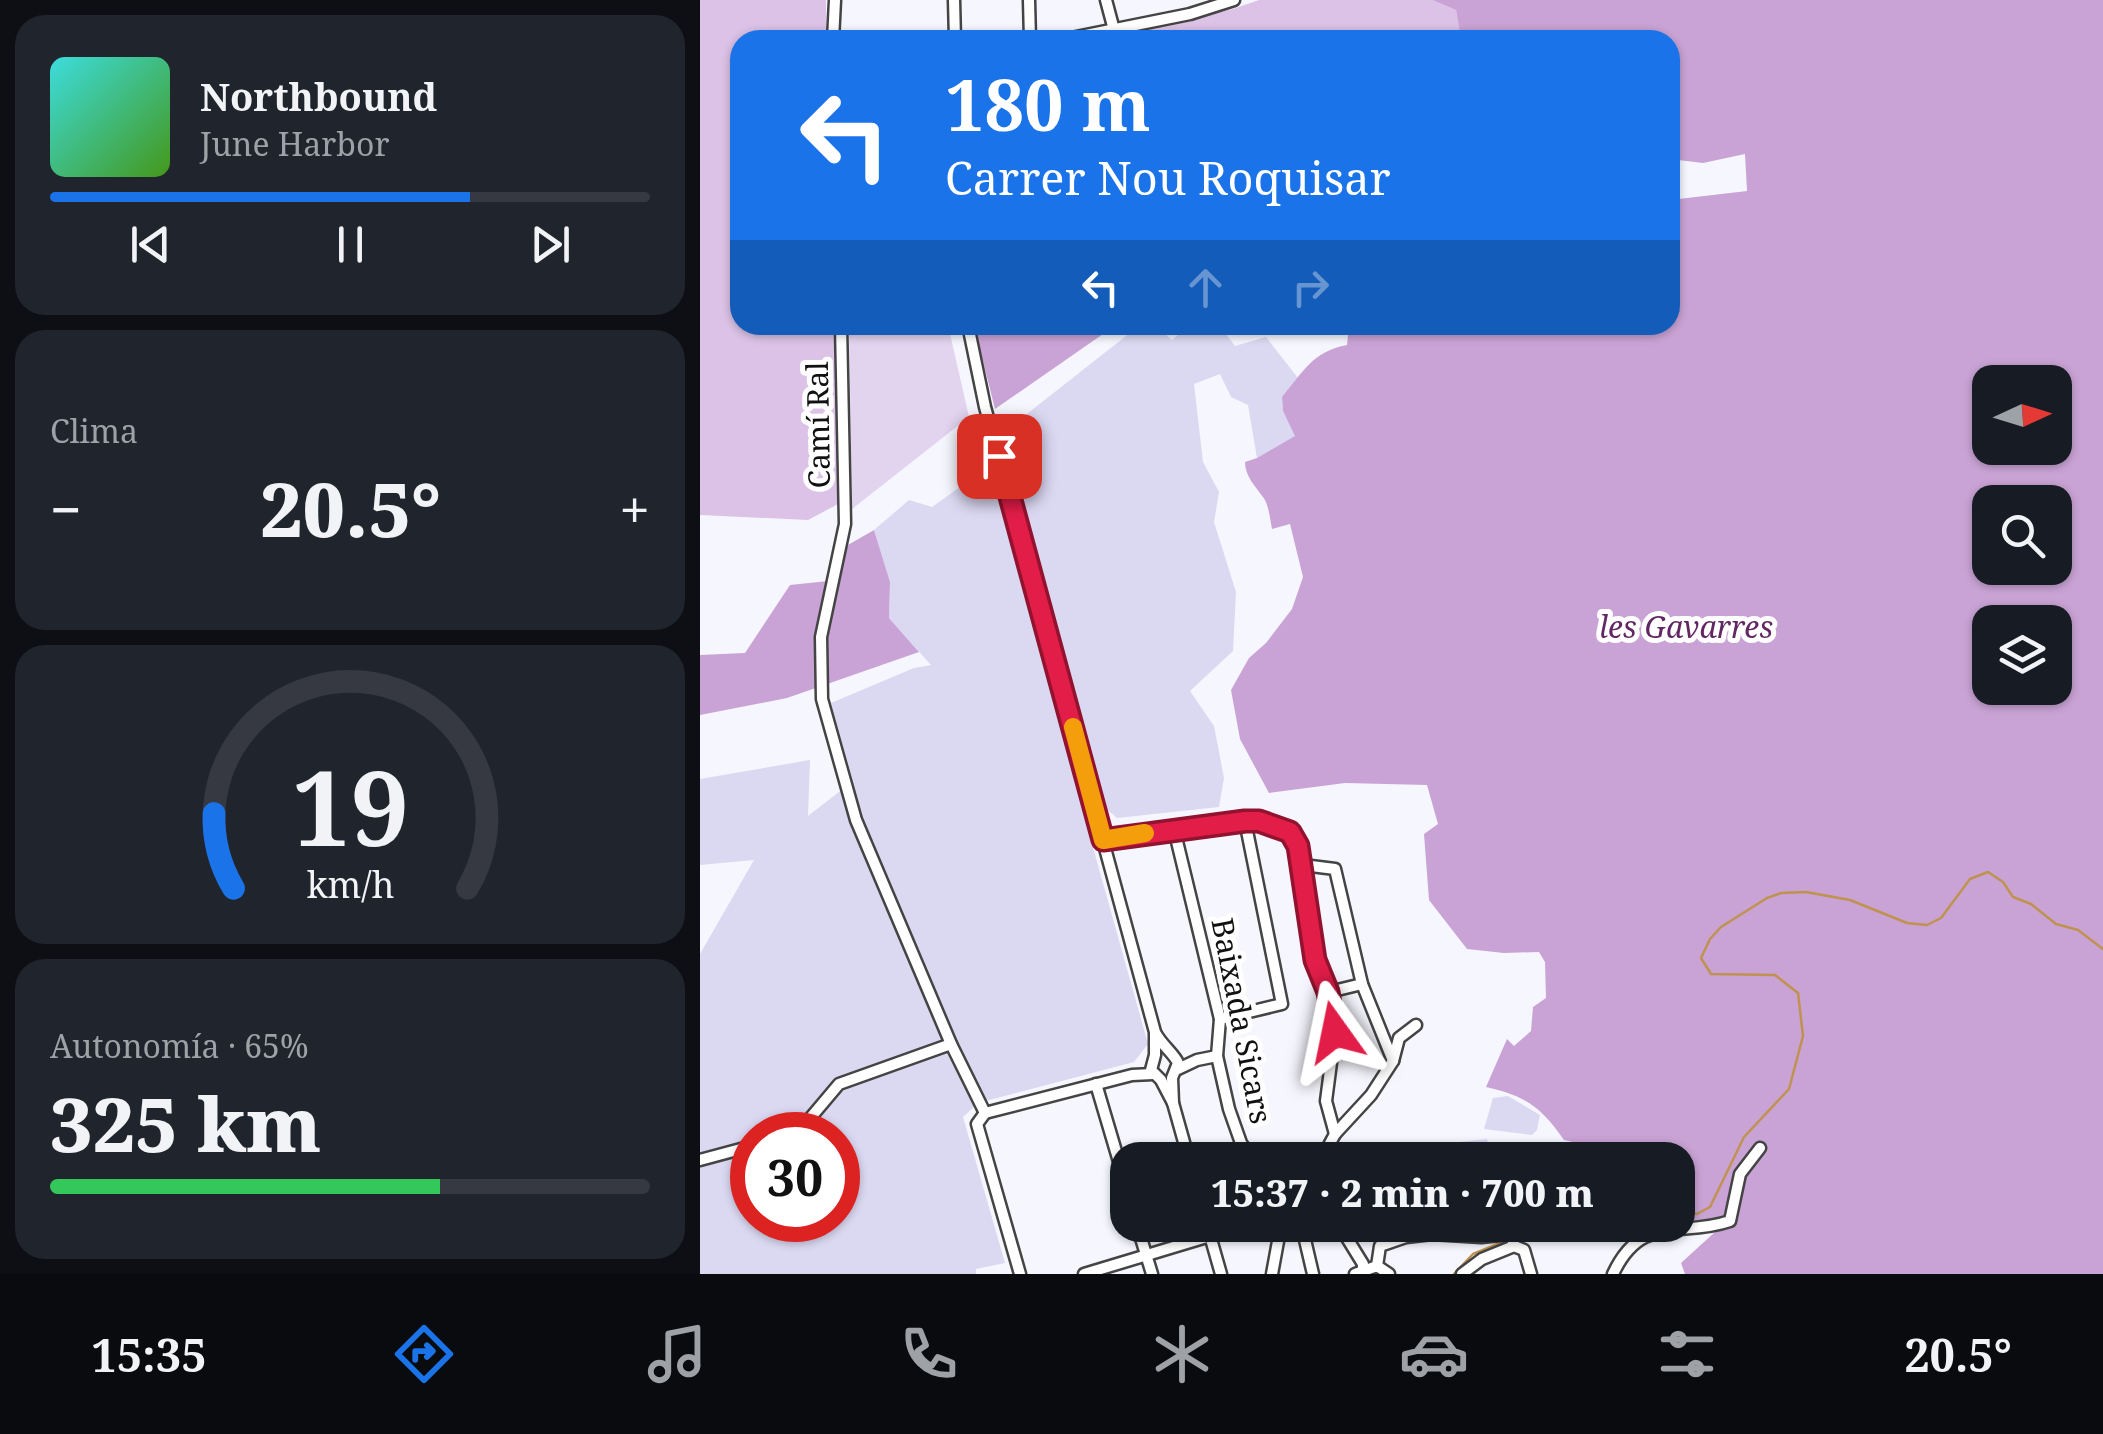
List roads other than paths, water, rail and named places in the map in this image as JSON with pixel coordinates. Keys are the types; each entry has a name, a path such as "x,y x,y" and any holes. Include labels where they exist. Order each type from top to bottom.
{"street":[{"path":"834,30 835,0"},
{"path":"954,0 956,30"},
{"path":"1029,0 1030,30"},
{"path":"1106,0 1114,30 1234,0"},
{"path":"1188,0 1190,14"},
{"name":"Camí Ral","path":"841,335 845,524 821,637 822,699 856,820 951,1044 985,1112"},
{"path":"970,335 1184,1142"},
{"path":"1103,840 1245,821 1259,821 1290,832 1303,865 1315,960 1328,992 1336,1042 1326,1101 1335,1134"},
{"path":"1220,1019 1282,1004 1245,821"},
{"name":"Baixada Sicars","path":"1174,829 1220,1019 1217,1056 1234,1126 1243,1142"},
{"path":"1303,865 1336,869 1362,984 1393,1062"},
{"path":"1328,992 1362,984"},
{"path":"1331,1142 1393,1062 1399,1038 1416,1025"},
{"path":"815,1112 839,1084 951,1044"},
{"path":"1020,1274 977,1124 985,1112 1217,1056"},
{"path":"1096,1084 1113,1142"},
{"path":"1612,1274 1633,1245 1663,1229 1704,1228 1730,1222 1740,1174 1760,1148"},
{"path":"700,1160 730,1152"},
{"path":"1142,1242 1152,1274"},
{"path":"1084,1274 1179,1242"},
{"path":"1212,1242 1221,1274"},
{"path":"1272,1274 1278,1242"},
{"path":"1306,1242 1313,1274"},
{"path":"1350,1242 1362,1264 1360,1273"},
{"path":"1377,1266 1377,1251 1390,1242"},
{"path":"1462,1274 1513,1242 1524,1250 1530,1274"},
{"path":"1360,1273 1377,1266"},
{"path":"1377,1266 1389,1274"}],"waterway":[{"path":"1695,1214 1710,1207 1744,1137 1789,1089 1803,1036 1798,993 1775,975 1711,974 1701,958 1721,927 1767,898 1806,892 1850,900 1907,923 1927,925 1941,918 1970,879 1988,872 2003,882 2013,897 2031,904 2056,924 2078,930 2103,949"},
{"path":"1454,1274 1473,1254 1503,1242"}],"park label":[{"name":"les Gavarres","path":"1686,628"}]}
